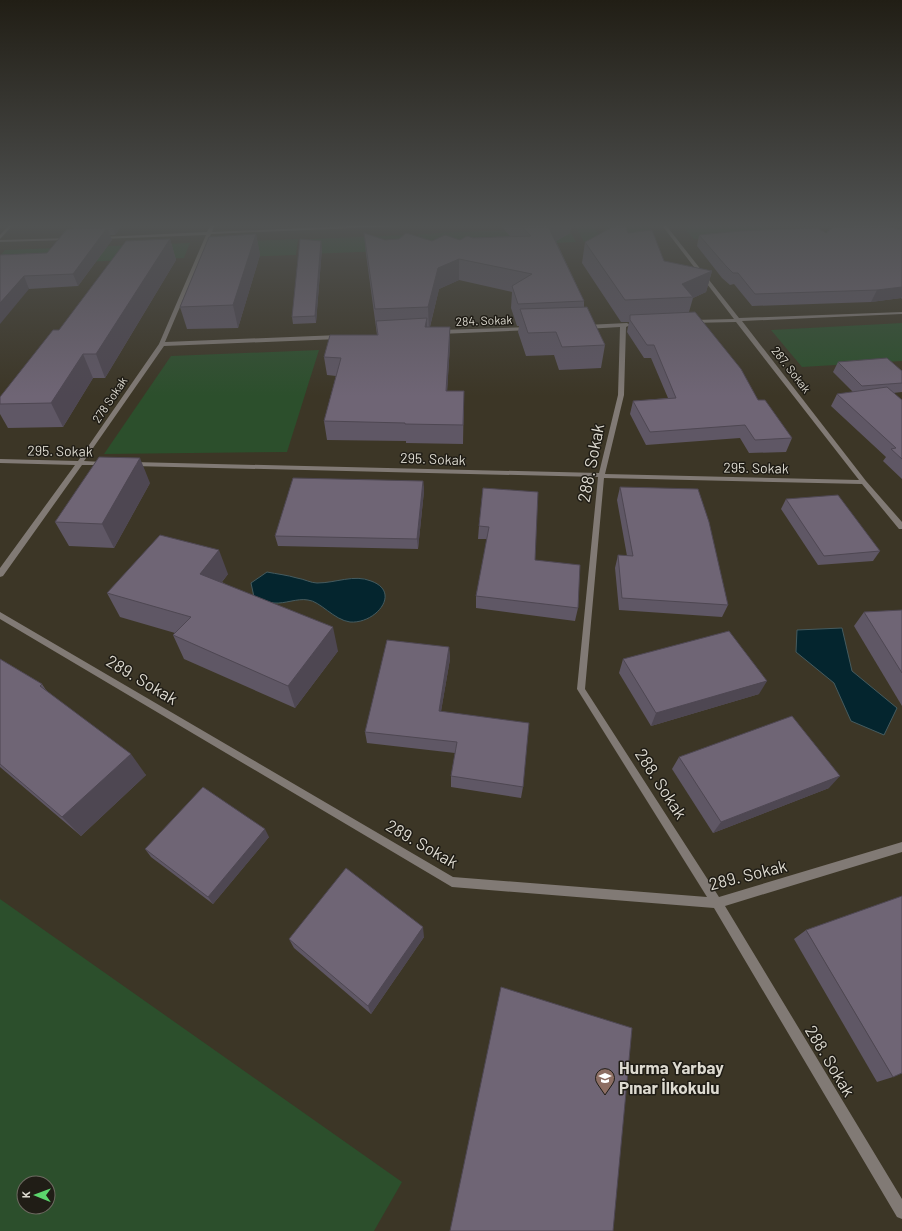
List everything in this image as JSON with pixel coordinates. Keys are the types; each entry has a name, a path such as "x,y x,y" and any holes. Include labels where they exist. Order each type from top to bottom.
{"street":[{"name":"278 Sokak","path":"0,574 80,463 162,344 189,281"},
{"name":"287. Sokak","path":"708,281 864,482 902,527"},
{"path":"684,322 902,313"},
{"name":"288. Sokak","path":"583,327 626,325 621,396 601,477 581,689 717,903 902,1212"},
{"name":"284. Sokak","path":"432,333 535,329"},
{"path":"162,344 344,336"},
{"name":"295. Sokak","path":"0,461 112,464"},
{"name":"295. Sokak","path":"128,464 335,468 601,477 864,482"},
{"name":"289. Sokak","path":"0,615 452,882 717,903 902,847"}],"green space":[{"path":"902,323 902,361 802,367 771,330"},
{"path":"319,350 287,452 104,454 171,356"},
{"path":"0,899 402,1182 374,1231 0,1231"}],"water":[{"path":"267,572 317,583 358,578 365,579 380,586 384,592 385,599 382,606 369,618 360,621 344,621 313,601 300,600 274,603 254,597 251,583"},
{"path":"842,628 852,671 897,708 884,735 851,721 834,683 796,652 797,630"}],"building":[{"path":"0,281 19,281 0,303"},
{"path":"96,281 143,281 96,354 83,354 51,403 0,404 0,397 53,330 59,330"},
{"path":"191,281 241,281 233,305 180,307"},
{"path":"296,281 318,281 315,316 292,317"},
{"path":"371,281 435,281 428,307 375,309"},
{"path":"520,281 575,281 584,301 518,304 512,286"},
{"path":"612,281 688,281 682,284 693,297 625,300"},
{"path":"745,281 902,281 902,287 877,290 755,294"},
{"path":"587,307 605,345 562,347 556,332 528,333 520,309"},
{"path":"695,312 741,369 758,400 765,400 792,438 755,440 745,425 650,432 633,401 676,398 654,345 647,345 630,320 630,315"},
{"path":"427,318 425,327 450,327 446,391 464,391 463,425 324,421 341,358 324,357 330,335 378,335 376,321"},
{"path":"887,358 902,371 902,383 862,386 838,362"},
{"path":"887,387 902,400 902,459 891,449 896,448 837,394"},
{"path":"99,457 140,458 102,524 55,522"},
{"path":"293,478 423,481 417,539 275,536"},
{"path":"620,487 698,489 709,522 728,605 622,598 618,555 633,556"},
{"path":"483,488 538,492 535,560 580,565 578,608 476,596 489,527 479,526"},
{"path":"838,495 880,551 824,556 786,499"},
{"path":"160,535 219,550 200,574 333,627 288,686 173,635 191,617 107,593"},
{"path":"902,610 902,673 864,612"},
{"path":"729,631 767,681 656,713 623,659"},
{"path":"387,640 449,647 439,711 529,723 523,787 451,776 457,742 365,732"},
{"path":"0,659 42,684 40,686 131,754 62,817 0,764"},
{"path":"792,716 840,776 721,822 679,757"},
{"path":"203,787 265,829 208,897 145,849"},
{"path":"346,868 423,927 368,1006 289,939"},
{"path":"902,896 902,1073 893,1077 806,930"},
{"path":"501,987 632,1028 613,1231 450,1231"}],"place":[{"name":"Hurma Yarbay Pınar İlkokulu","path":"605,1095"}]}
